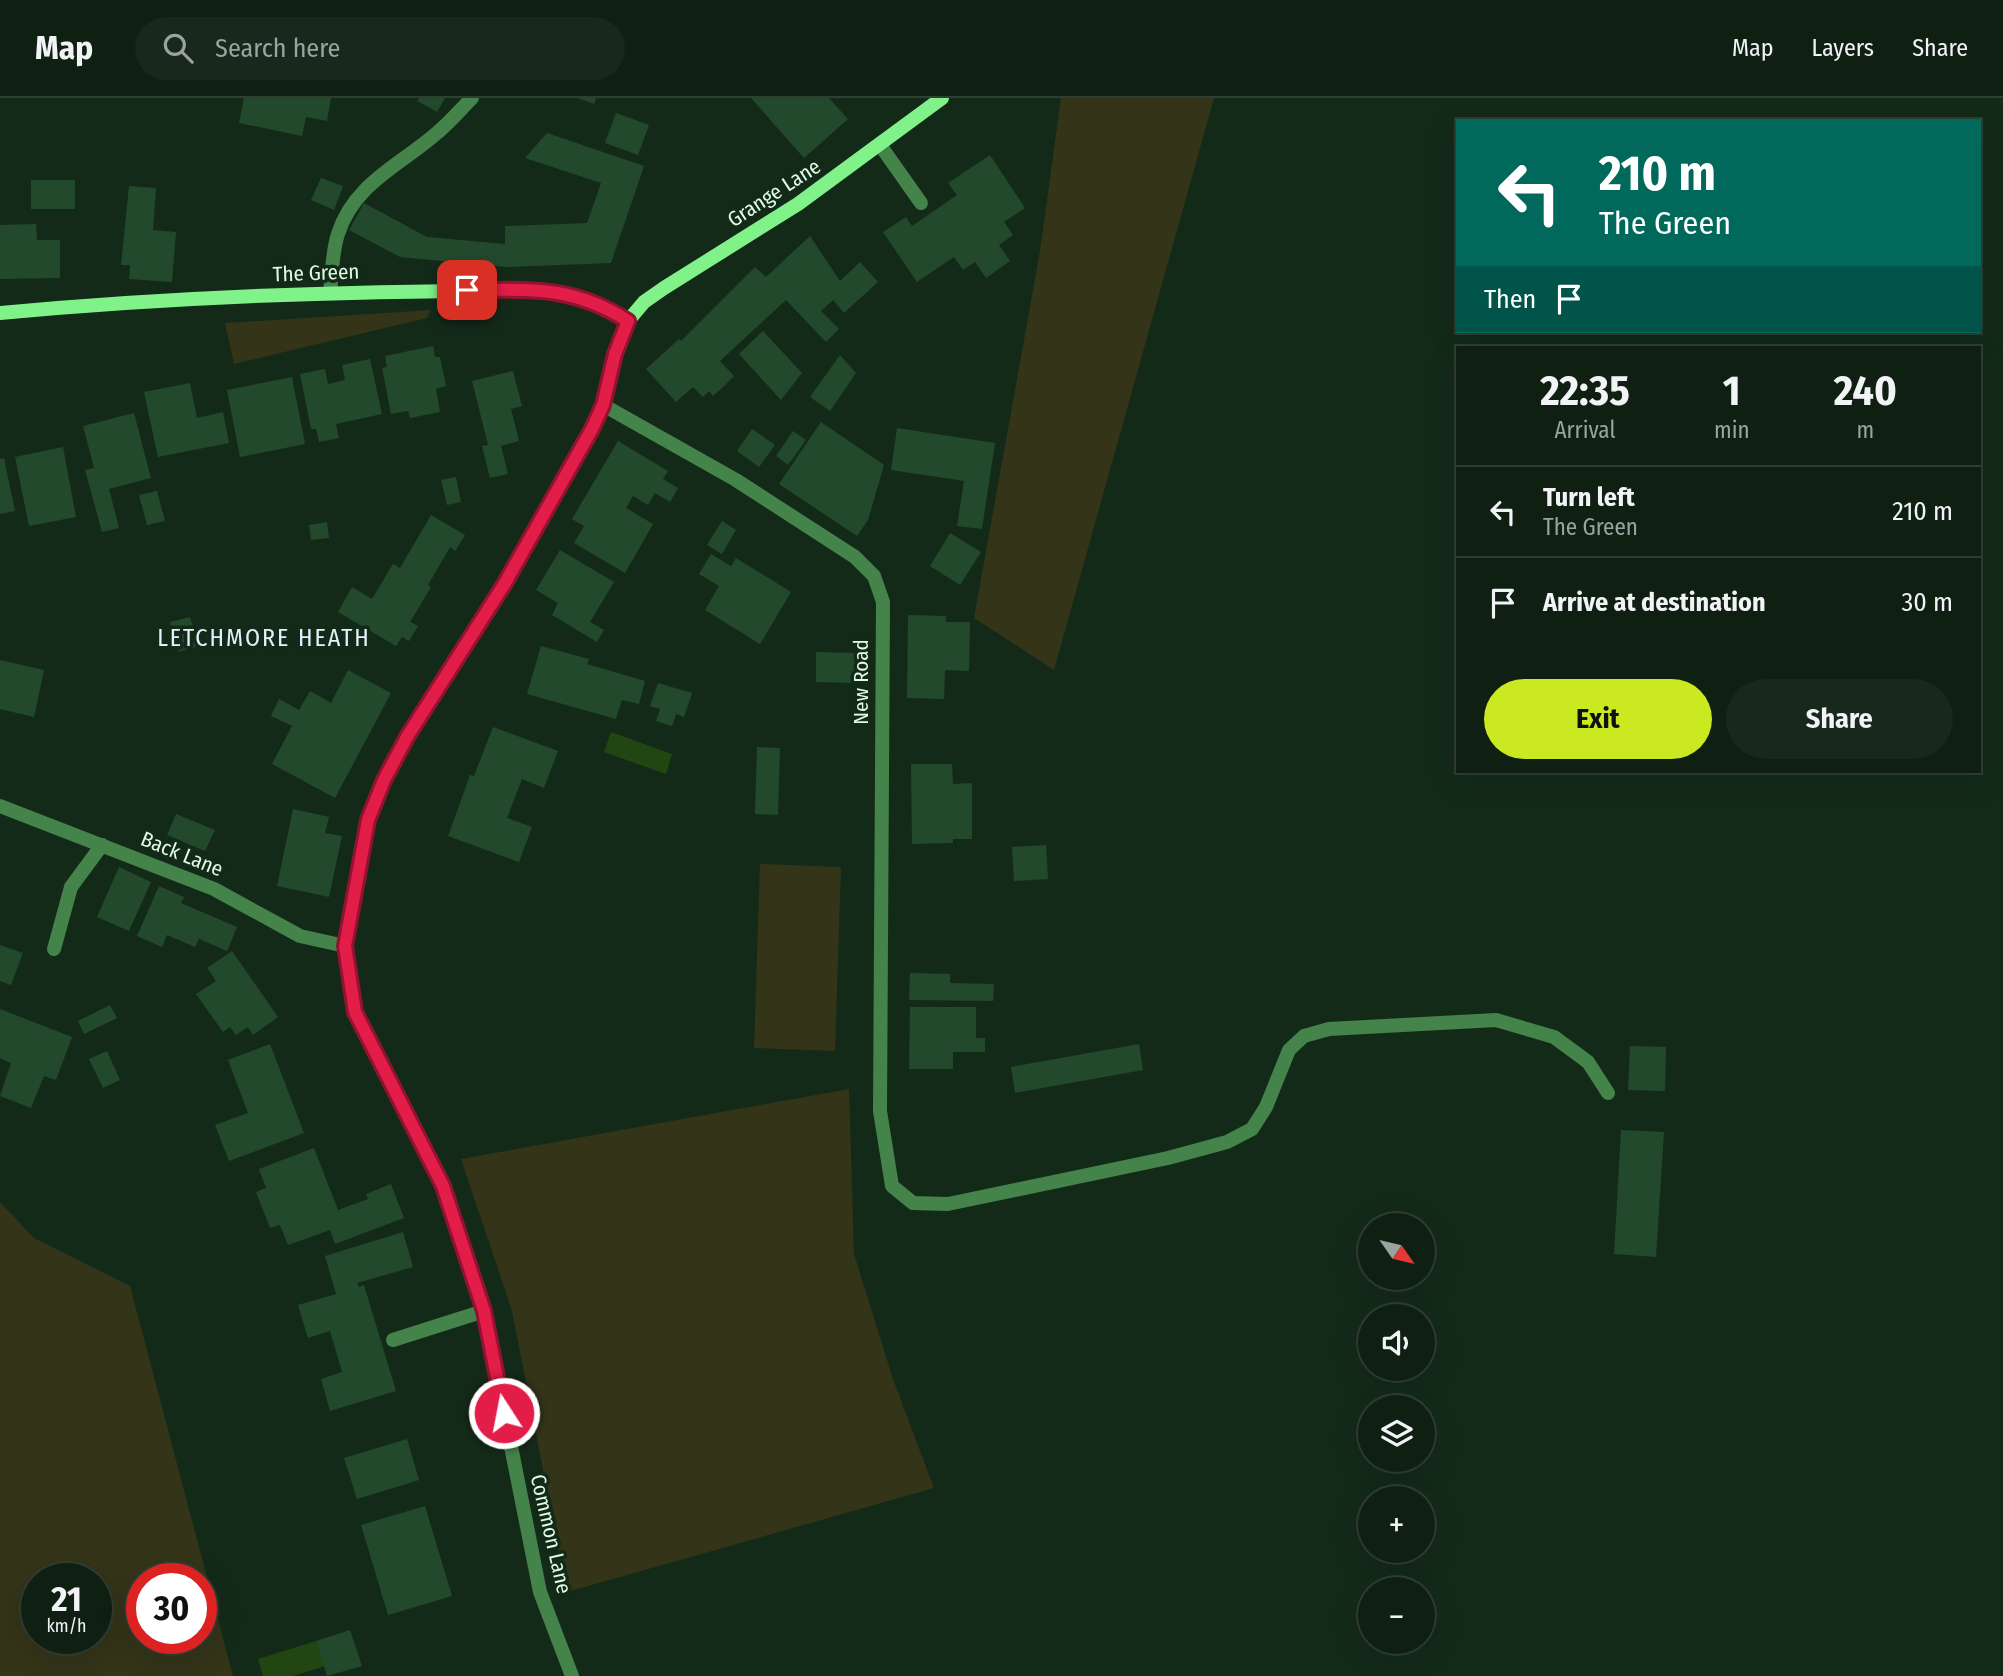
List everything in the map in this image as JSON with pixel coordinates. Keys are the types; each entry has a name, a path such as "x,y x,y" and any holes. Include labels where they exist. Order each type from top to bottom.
{"street":[{"path":"330,293 337,237 345,216 359,195 383,172 437,133 472,98"},
{"name":"Grange Lane","path":"628,321 644,302 798,204 942,98"},
{"path":"880,145 921,203"},
{"name":"The Green","path":"0,313 93,304 330,293 546,291 577,296 613,311 628,321"},
{"name":"Common Lane","path":"572,1676 540,1592 484,1311 443,1186 355,1012 345,946 368,820 384,780 407,737 505,583 603,405 615,354 628,321"},
{"name":"New Road","path":"603,405 736,480 855,557 874,576 883,602 880,1111 892,1186 913,1203 948,1204 1168,1158 1227,1142 1252,1129 1266,1107 1289,1050 1304,1036 1329,1028 1496,1020 1553,1037 1588,1062 1608,1093"},
{"name":"Back Lane","path":"0,806 214,888 300,936 345,946"},
{"path":"54,949 71,887 102,845"},
{"path":"393,1340 484,1311"}],"shaded area":[{"path":"1061,98 1214,98 1054,670 974,618 1040,251"},
{"path":"431,310 427,318 234,364 225,323"},
{"path":"611,732 672,754 666,774 604,752"},
{"path":"760,864 841,867 835,1051 754,1048"},
{"path":"849,1089 854,1254 893,1379 934,1488 567,1592 512,1311 461,1159"},
{"path":"0,1202 34,1238 130,1286 203,1563 126,1563 126,1654 217,1654 217,1615 233,1676 0,1676"},
{"path":"316,1641 325,1666 293,1676 263,1676 258,1659"}],"building":[{"path":"244,98 331,98 327,121 306,117 302,136 239,123"},
{"path":"419,98 445,98 437,112 417,101"},
{"path":"578,98 596,98 594,104"},
{"path":"751,98 829,98 848,119 804,158"},
{"path":"616,113 649,125 638,155 605,143"},
{"path":"547,133 644,166 611,263 506,267 400,257 349,230 364,203 427,237 505,244 505,226 587,223 601,183 525,158"},
{"path":"990,155 1025,208 1004,222 1013,235 999,245 1010,261 986,278 975,262 963,270 954,257 917,282 883,232 906,217 912,226 957,195 948,183"},
{"path":"321,178 343,186 334,210 311,200"},
{"path":"31,180 75,180 75,209 31,209"},
{"path":"129,186 156,188 153,230 176,232 172,282 129,279 130,265 121,265"},
{"path":"36,224 37,240 60,240 60,278 0,279 0,225"},
{"path":"810,236 840,281 860,262 878,282 844,313 833,300 821,311 839,329 826,342 786,300 720,361 734,376 723,387 713,396 709,391 703,397 693,387 676,402 646,369 679,339 681,341 755,267 766,277"},
{"path":"763,331 802,373 781,400 739,354"},
{"path":"433,346 435,357 440,357 446,386 436,389 440,412 410,418 408,411 391,414 382,368 387,367 385,356"},
{"path":"840,355 856,373 830,411 810,397"},
{"path":"370,359 382,414 336,424 339,438 319,442 316,429 311,429 300,374 325,369 328,384 345,380 342,365"},
{"path":"513,371 522,406 511,409 519,441 501,446 508,474 490,478 482,446 488,445 472,381"},
{"path":"292,377 305,444 240,457 227,390"},
{"path":"190,383 197,418 223,412 229,443 158,457 144,392"},
{"path":"134,413 151,478 109,489 119,528 102,532 85,470 94,468 83,426"},
{"path":"821,422 884,465 868,520 857,536 779,484"},
{"path":"897,428 995,443 982,529 957,526 964,481 891,470"},
{"path":"752,429 775,445 759,467 737,451"},
{"path":"793,431 806,440 788,465 776,456"},
{"path":"618,441 668,471 663,479 678,488 670,502 655,493 648,505 633,496 626,508 653,524 625,573 574,543 584,526 572,519"},
{"path":"63,447 76,517 29,526 15,457"},
{"path":"4,458 15,511 0,514 0,459"},
{"path":"456,477 461,502 447,505 441,480"},
{"path":"157,491 165,521 147,525 139,495"},
{"path":"431,515 465,535 455,551 450,547 428,585 431,587 410,622 418,626 409,641 402,637 396,646 338,612 352,587 372,599 393,564 400,568"},
{"path":"722,521 736,530 722,554 707,545"},
{"path":"327,522 329,538 311,540 309,525"},
{"path":"950,533 981,552 960,585 930,566"},
{"path":"560,550 614,582 590,622 604,630 597,642 552,615 558,603 536,590"},
{"path":"711,554 731,566 736,558 791,592 760,644 705,610 719,586 699,574"},
{"path":"908,615 946,616 946,622 970,622 969,671 945,670 944,699 907,698"},
{"path":"190,617 199,646 179,652 170,622"},
{"path":"541,646 589,659 587,664 645,681 639,704 622,700 616,719 527,694"},
{"path":"816,652 855,653 854,683 816,682"},
{"path":"0,660 44,670 34,717 0,709"},
{"path":"348,670 391,693 335,798 272,764 292,726 271,716 279,699 299,710 310,691 331,703"},
{"path":"658,683 692,693 684,717 676,714 672,726 656,721 660,709 650,706"},
{"path":"493,727 558,751 544,788 522,779 507,818 532,827 519,862 448,836 470,775 474,776"},
{"path":"757,747 780,748 778,815 755,814"},
{"path":"911,764 952,764 953,784 972,783 972,839 953,839 953,843 912,844"},
{"path":"293,809 329,817 325,833 342,836 329,897 277,886"},
{"path":"176,814 215,830 205,851 167,835"},
{"path":"1046,845 1048,879 1014,881 1012,847"},
{"path":"119,867 151,882 129,931 97,917"},
{"path":"159,886 184,897 181,903 237,927 227,951 199,939 195,947 167,935 162,947 137,936"},
{"path":"0,945 23,953 11,985 0,981"},
{"path":"232,951 278,1017 253,1035 248,1027 236,1035 230,1027 223,1032 196,994 216,981 207,968"},
{"path":"910,973 950,974 950,983 994,984 993,1001 909,1000"},
{"path":"110,1005 117,1018 84,1034 78,1021"},
{"path":"910,1007 976,1007 976,1038 985,1038 985,1052 953,1052 953,1069 909,1069"},
{"path":"0,1009 72,1037 56,1080 44,1076 31,1108 0,1096 11,1063 0,1058"},
{"path":"270,1044 304,1133 229,1161 215,1125 248,1113 228,1060"},
{"path":"1139,1044 1143,1070 1015,1093 1011,1067"},
{"path":"1630,1046 1666,1047 1665,1091 1628,1090"},
{"path":"107,1051 120,1080 103,1088 89,1059"},
{"path":"1621,1130 1664,1132 1656,1257 1614,1254"},
{"path":"314,1148 338,1210 368,1199 366,1194 391,1184 404,1218 335,1244 330,1230 288,1245 280,1225 270,1228 256,1192 266,1188 259,1169"},
{"path":"403,1232 413,1267 357,1283 359,1287 364,1285 396,1391 330,1411 321,1379 342,1372 330,1331 308,1338 298,1305 336,1294 325,1256"},
{"path":"407,1439 419,1480 357,1499 344,1458"},
{"path":"425,1506 452,1596 388,1615 361,1525"},
{"path":"350,1630 362,1666 327,1676 316,1641"}],"district":[{"name":"LETCHMORE HEATH","path":"264,638"}],"route":[{"path":"467,290 546,291 577,296 613,311 628,321 620,336 603,405 592,429 505,583 407,737 384,780 368,820 345,946 355,1012 443,1186 484,1311 504,1413"}]}
